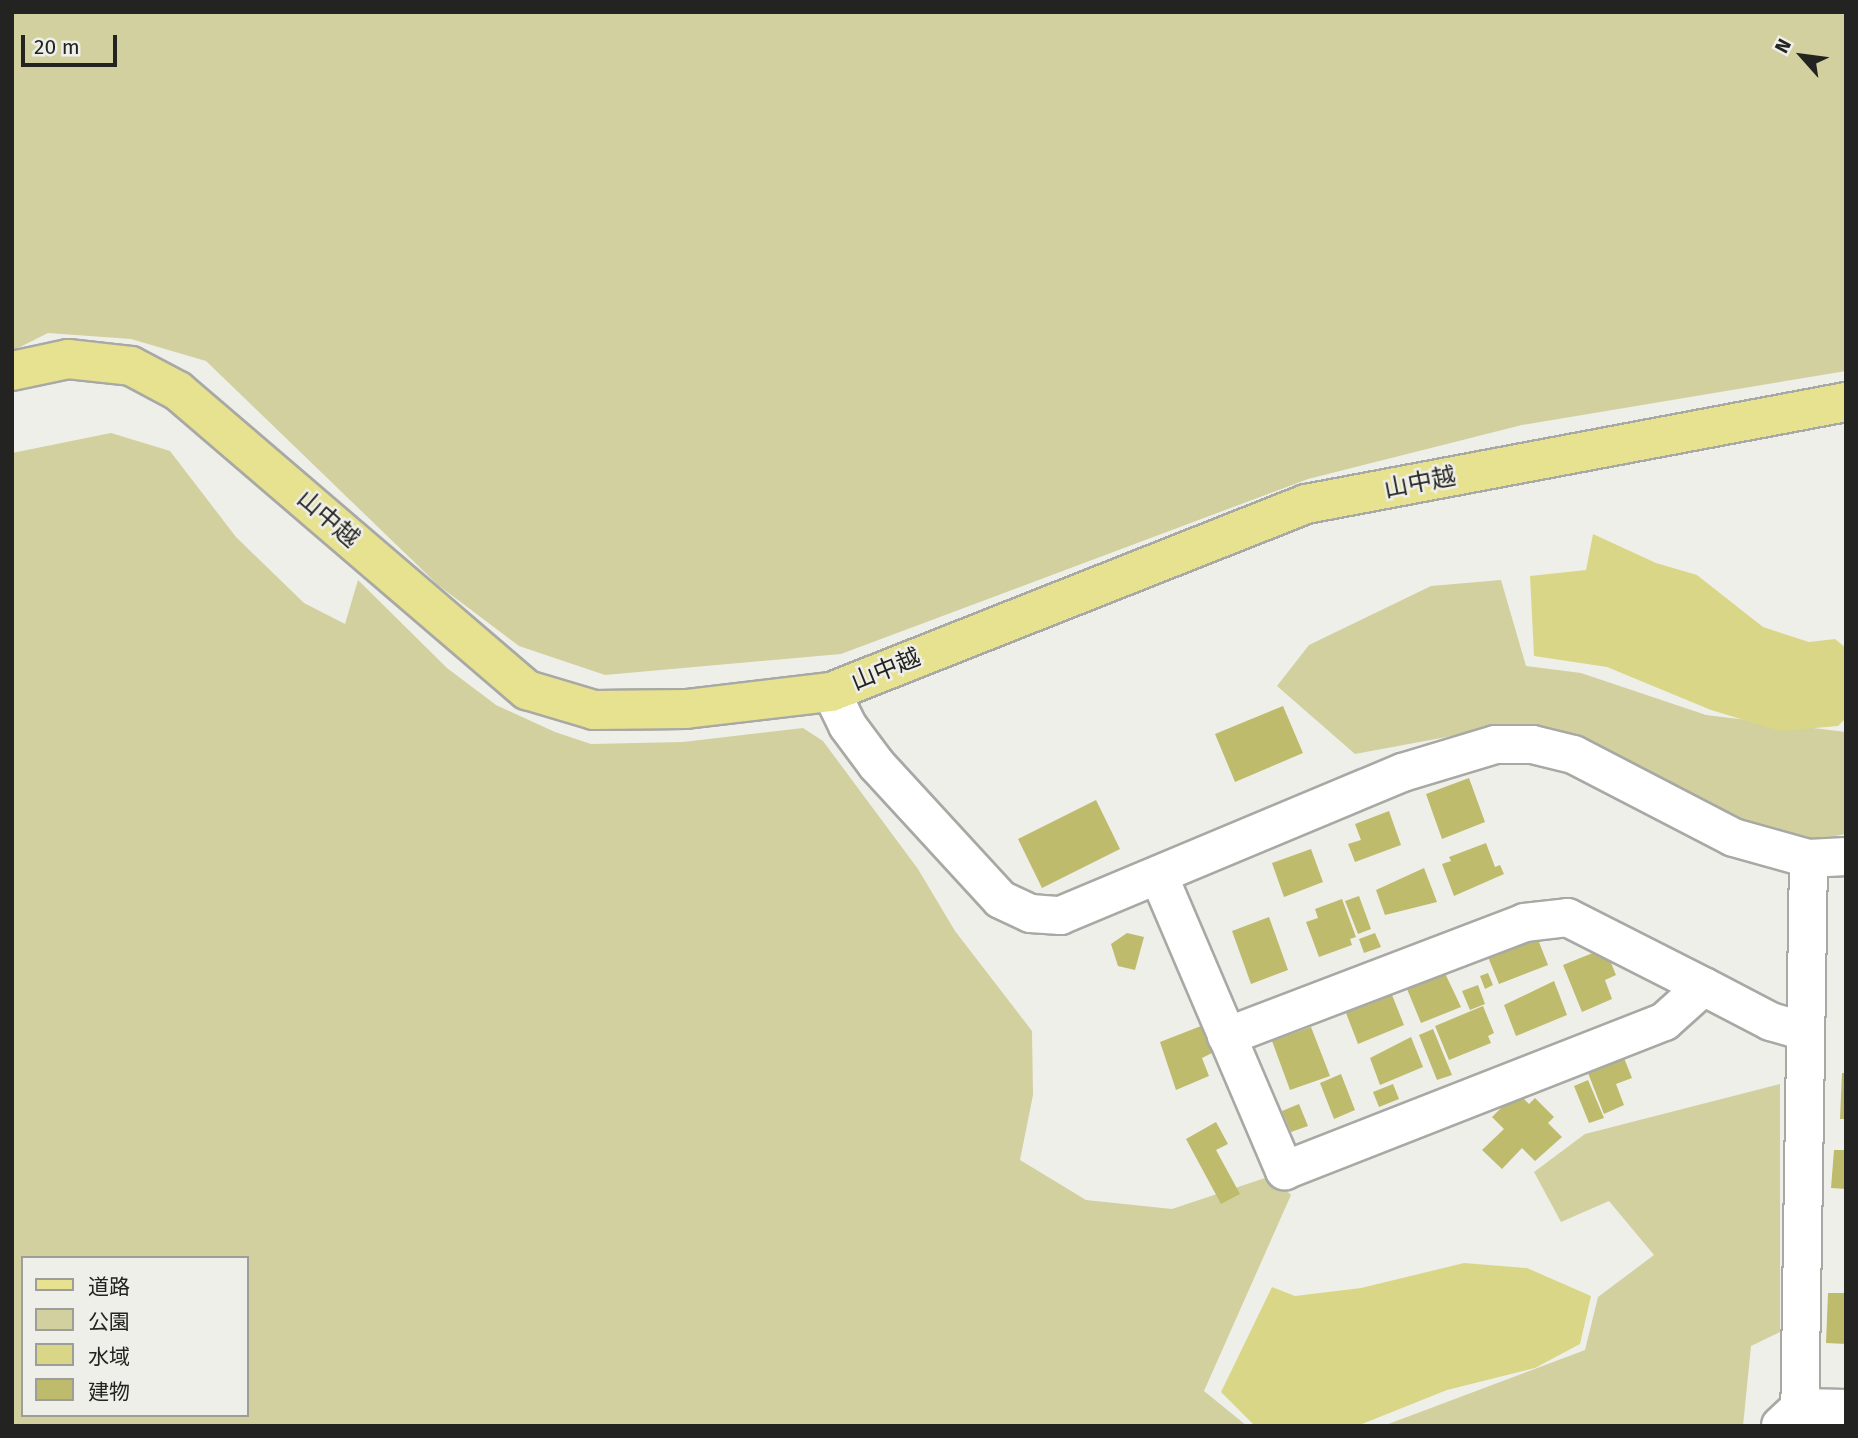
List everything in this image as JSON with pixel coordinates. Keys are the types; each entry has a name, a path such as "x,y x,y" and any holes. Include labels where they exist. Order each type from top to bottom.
{"main road":[{"name":"山中越","path":"12,370 68,359 131,366 178,391 527,690 594,710 687,709 831,692 1306,504 1846,402"}],"street":[{"path":"831,692 847,725 876,764 1000,899 1030,914 1060,915 1158,877 1402,772 1495,744 1532,744 1573,754 1733,837 1808,858 1846,856"},
{"path":"1808,858 1792,1420 1846,1408"},
{"path":"1158,877 1284,1170 1664,1021 1703,986"},
{"path":"1226,1036 1524,922 1567,917 1770,1021 1805,1031"}],"green space":[{"path":"12,12 1846,12 1846,371 1522,425 1308,479 841,654 605,675 519,646 438,585 206,361 131,339 48,333 12,351"},
{"path":"111,433 170,451 236,537 304,603 345,624 358,580 447,668 496,705 555,732 591,744 683,742 803,728 823,741 918,869 955,931 1032,1031 1033,1095 1020,1160 1086,1200 1172,1209 1271,1176 1291,1195 1204,1391 1247,1426 12,1426 12,453"},
{"path":"1501,580 1526,666 1581,673 1706,715 1846,732 1846,834 1805,841 1713,815 1484,730 1355,754 1277,686 1309,645 1431,586"},
{"path":"1780,1084 1780,1332 1751,1346 1743,1426 1383,1426 1585,1350 1598,1297 1654,1255 1609,1201 1561,1222 1534,1172 1585,1134"}],"water":[{"path":"1593,534 1656,563 1697,575 1763,627 1809,642 1835,639 1846,648 1846,718 1838,726 1780,731 1711,710 1607,667 1534,656 1530,576 1586,570"},
{"path":"1464,1263 1527,1268 1591,1296 1580,1344 1535,1368 1447,1390 1357,1426 1255,1426 1221,1392 1272,1287 1295,1296 1361,1288"}],"building":[{"path":"1283,706 1303,753 1235,782 1215,734"},
{"path":"1469,778 1485,822 1442,839 1426,794"},
{"path":"1096,800 1120,849 1042,888 1018,839"},
{"path":"1389,811 1401,845 1355,862 1348,844 1361,840 1355,824"},
{"path":"1486,843 1495,867 1500,865 1504,874 1454,896 1442,864 1451,861 1449,857"},
{"path":"1311,849 1323,882 1284,897 1272,863"},
{"path":"1424,868 1437,902 1385,915 1376,890"},
{"path":"1359,896 1371,929 1358,934 1345,901"},
{"path":"1342,899 1356,937 1350,939 1352,945 1319,957 1306,922 1318,918 1315,909"},
{"path":"1269,917 1288,970 1251,984 1232,931"},
{"path":"1127,933 1144,937 1135,970 1118,966 1111,944"},
{"path":"1375,933 1381,947 1364,953 1359,939"},
{"path":"1537,937 1548,965 1499,984 1488,957"},
{"path":"1605,948 1616,975 1605,980 1612,999 1582,1012 1563,965"},
{"path":"1443,969 1461,1007 1421,1023 1407,989 1413,986 1411,982"},
{"path":"1488,973 1493,985 1485,989 1480,976"},
{"path":"1554,981 1567,1015 1516,1036 1504,1005"},
{"path":"1478,985 1485,1004 1470,1010 1462,991"},
{"path":"1392,995 1404,1025 1358,1044 1346,1013"},
{"path":"1483,1006 1494,1033 1488,1036 1491,1043 1449,1060 1435,1026"},
{"path":"1201,1026 1212,1053 1202,1058 1209,1076 1176,1090 1160,1042"},
{"path":"1311,1027 1330,1076 1290,1090 1272,1041"},
{"path":"1433,1029 1452,1075 1437,1080 1419,1035"},
{"path":"1411,1037 1423,1067 1380,1085 1370,1058"},
{"path":"1624,1058 1632,1078 1616,1084 1624,1105 1604,1114 1588,1073"},
{"path":"1842,1073 1846,1073 1846,1119 1840,1119"},
{"path":"1341,1074 1355,1110 1334,1119 1320,1083"},
{"path":"1588,1080 1604,1118 1589,1123 1574,1086"},
{"path":"1393,1084 1399,1099 1379,1107 1373,1092"},
{"path":"1517,1092 1529,1104 1535,1098 1554,1117 1548,1123 1562,1137 1535,1161 1522,1148 1502,1169 1482,1150 1504,1129 1492,1117"},
{"path":"1299,1104 1308,1126 1291,1132 1282,1111"},
{"path":"1216,1122 1228,1144 1216,1150 1240,1194 1221,1204 1186,1139"},
{"path":"1834,1150 1846,1150 1846,1189 1831,1188"},
{"path":"1828,1293 1846,1293 1846,1344 1826,1343"}]}
